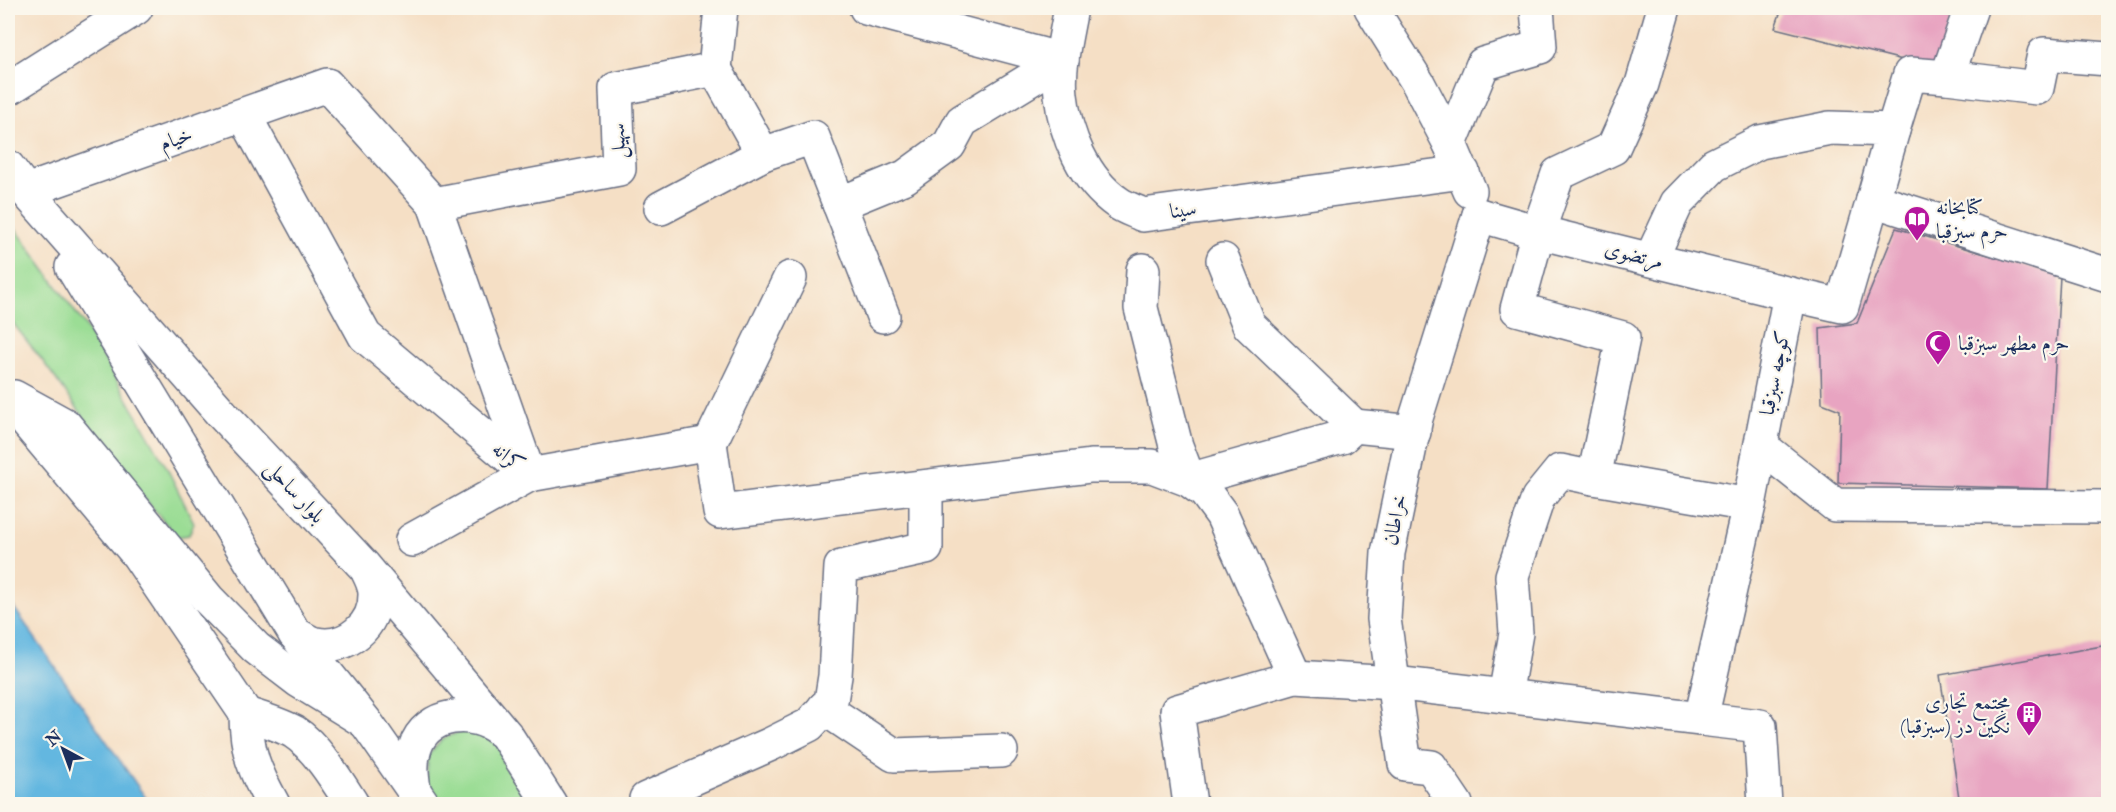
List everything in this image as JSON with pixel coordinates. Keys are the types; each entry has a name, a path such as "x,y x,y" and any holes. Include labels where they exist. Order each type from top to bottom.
{"street":[{"path":"8,89 136,8"},
{"path":"721,8 715,69 763,154"},
{"path":"866,8 1062,60"},
{"name":"سینا","path":"1071,8 1062,60 1060,94 1068,132 1088,174 1117,203 1143,215 1456,158"},
{"path":"1456,158 1483,64 1540,47 1537,8"},
{"path":"1594,478 1623,338 1517,309 1538,232 1558,174 1613,148 1642,84 1664,8"},
{"path":"1947,77 1971,8"},
{"path":"1376,9 1418,83 1456,158 1479,215"},
{"path":"1790,294 1842,306 1910,74 2037,88 2044,54 2109,59"},
{"path":"839,204 905,177 949,145 962,121 1062,60"},
{"name":"سهیل","path":"434,204 619,169 616,89 715,69"},
{"name":"کرانه","path":"327,85 434,204 529,475"},
{"name":"خیام","path":"17,179 244,115 327,85"},
{"name":"کرانه","path":"244,115 365,336 529,475"},
{"path":"1652,259 1677,203 1714,165 1760,142 1818,130 1830,128 1893,129"},
{"path":"661,208 763,154 813,137 883,316"},
{"path":"17,179 295,634 364,721 419,797"},
{"name":"بلوار ساحلی","path":"17,179 222,414 368,572 506,735 550,804"},
{"path":"1873,200 2109,275"},
{"name":"مرتضوی","path":"1479,215 1538,232 1790,294"},
{"name":"خراطان","path":"1456,804 1431,767 1406,764 1384,619 1388,553 1413,432 1479,215"},
{"path":"1223,260 1249,325 1354,426 1413,432"},
{"path":"1143,270 1141,308 1176,446 1189,480"},
{"path":"790,278 710,443 720,512 1091,466 1152,466 1189,480 1205,492 1222,515 1295,677"},
{"name":"کوچه سبزقبا","path":"1701,719 1749,505 1790,294"},
{"path":"8,393 65,425 208,599 256,648 299,681 364,721"},
{"path":"8,400 138,555 246,714 246,737 256,774 273,804"},
{"path":"1189,480 1342,437 1354,426"},
{"path":"412,540 529,475 710,443"},
{"path":"1761,446 1835,505 2109,507"},
{"path":"1505,696 1516,633 1512,576 1538,498 1560,471 1749,505"},
{"path":"648,804 646,800 810,725 831,701 835,676 841,567 926,548 926,487"},
{"path":"295,634 315,644 338,644 358,634 372,616 375,593 368,572"},
{"path":"1190,804 1177,711 1295,677 1394,682 1760,726 1765,804"},
{"path":"824,708 894,755 1001,752"},
{"path":"246,714 268,720 295,733 320,757 352,804"},
{"path":"419,797 411,770 415,746 422,736 443,720 475,716 495,726 506,735"}],"green space":[{"path":"8,218 86,327 166,466 194,523 189,535 177,537 134,486 8,317"},
{"path":"464,730 493,739 537,804 437,804 426,782 429,754 442,739"}],"water":[{"path":"8,599 150,804 8,804"}],"building":[{"path":"1782,8 1955,8 1935,68 1775,28"},
{"name":"حرم مطهر سبزقبا","path":"1896,228 2060,276 2048,489 1838,483 1840,410 1822,403 1820,328 1857,323"},
{"name":"مجتمع تجاری نگین دز (سبزقبا)","path":"2108,645 2108,804 1996,804 1994,799 1960,804 1940,675"}],"place":[{"name":"کتابخانه حرم سبزقبا","path":"1917,242"},
{"name":"حرم مطهر سبزقبا","path":"1938,366"},
{"name":"مجتمع تجاری نگین دز (سبزقبا)","path":"2029,737"}]}
